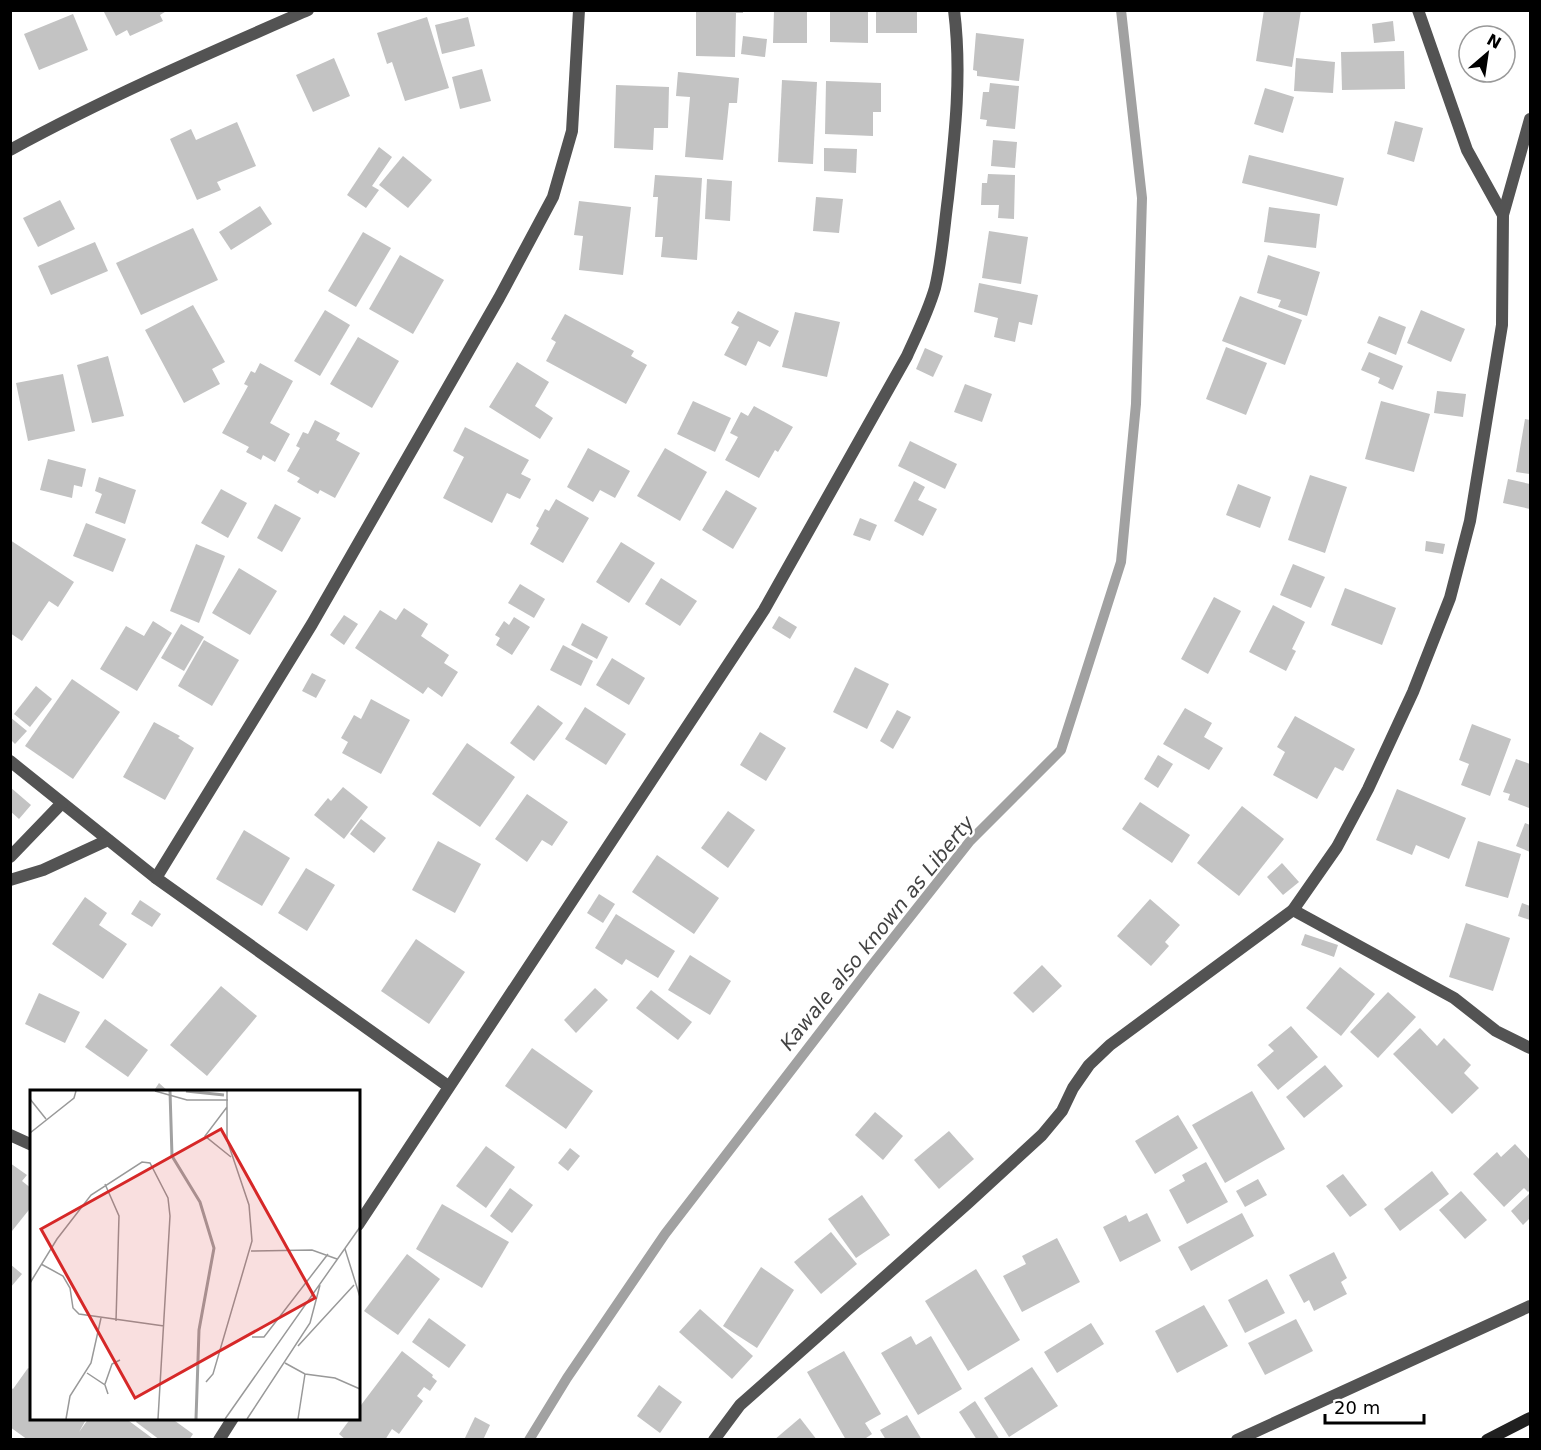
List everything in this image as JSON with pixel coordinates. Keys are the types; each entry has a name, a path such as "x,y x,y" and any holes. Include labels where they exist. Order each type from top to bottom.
{"street":[{"path":"10,150 63,122 308,10"},
{"path":"156,878 312,624 499,298 553,197 572,131 579,10"},
{"path":"360,1222 764,610 907,356 934,289 940,258 955,131 959,45 954,10"},
{"path":"1418,10 1467,150 1503,215"},
{"path":"714,1440 740,1405 1042,1135 1062,1111 1073,1088 1096,1058 1119,1038 1293,910 1337,847 1368,789 1413,692 1450,598 1470,521 1502,325 1503,215 1530,118"},
{"path":"10,761 156,878 448,1086"},
{"path":"10,857 62,802"},
{"path":"10,880 43,870 108,840"},
{"path":"1293,910 1454,998 1496,1031 1530,1048"},
{"path":"10,1135 30,1144"},
{"path":"1238,1440 1530,1306"},
{"path":"1487,1440 1530,1418"},
{"path":"219,1440 232,1420"}],"building":[{"path":"103,10 168,10 160,15 163,21 130,36 127,30 116,36"},
{"path":"696,10 743,10 743,13 736,13 735,57 696,56"},
{"path":"774,10 807,10 807,43 773,43"},
{"path":"830,10 868,10 868,43 830,42"},
{"path":"876,10 917,10 917,33 876,33"},
{"path":"1264,10 1301,10 1292,67 1256,61"},
{"path":"73,14 88,50 39,70 24,34"},
{"path":"427,17 449,88 405,101 392,62 387,64 377,33"},
{"path":"468,17 475,46 442,54 435,25"},
{"path":"1393,21 1395,41 1374,43 1372,24"},
{"path":"976,33 1024,39 1019,81 977,76 977,71 973,70"},
{"path":"743,36 767,39 765,57 741,54"},
{"path":"1404,51 1405,89 1342,90 1341,52"},
{"path":"334,58 350,96 313,112 296,75"},
{"path":"1296,58 1335,62 1333,93 1294,91"},
{"path":"482,69 491,101 460,109 452,77"},
{"path":"678,72 739,78 737,103 729,103 723,160 685,157 690,97 676,96"},
{"path":"782,80 817,82 813,164 778,162"},
{"path":"826,81 881,83 881,112 873,112 873,136 825,134"},
{"path":"990,83 1019,86 1015,129 986,126 987,120 980,119 983,92 989,92"},
{"path":"616,85 669,87 668,128 654,128 653,150 614,148"},
{"path":"1265,88 1294,97 1283,133 1254,124"},
{"path":"1395,121 1423,128 1414,162 1387,154"},
{"path":"237,122 256,166 217,182 221,190 197,200 170,139 191,129 196,140"},
{"path":"993,140 1017,142 1015,168 991,166"},
{"path":"379,147 392,157 372,186 379,190 366,208 347,195"},
{"path":"824,148 857,149 856,173 824,171"},
{"path":"1249,155 1344,178 1337,206 1242,183"},
{"path":"403,156 432,180 408,208 379,185"},
{"path":"988,174 1015,175 1014,219 998,218 999,205 981,205 982,183 987,183"},
{"path":"655,175 702,178 697,260 661,257 663,237 655,237 658,197 653,197"},
{"path":"707,179 732,181 730,221 705,219"},
{"path":"816,197 843,199 839,233 813,231"},
{"path":"60,200 75,229 38,247 23,218"},
{"path":"579,201 631,207 623,275 579,270 583,236 574,235"},
{"path":"260,206 272,224 231,250 219,232"},
{"path":"1269,207 1320,214 1316,248 1264,242"},
{"path":"193,228 218,280 141,315 116,263"},
{"path":"989,231 1028,237 1021,284 982,278"},
{"path":"363,232 391,248 356,307 328,291"},
{"path":"95,242 108,271 51,295 38,266"},
{"path":"400,255 444,280 413,334 369,309"},
{"path":"1268,255 1320,272 1307,316 1278,307 1281,300 1257,293"},
{"path":"979,283 1038,295 1032,325 1019,322 1015,342 994,337 998,318 974,312"},
{"path":"1240,296 1302,320 1285,365 1222,341"},
{"path":"193,305 225,362 212,369 220,384 184,403 145,330"},
{"path":"325,310 350,325 320,376 294,361"},
{"path":"1421,310 1465,329 1451,362 1407,343"},
{"path":"738,311 779,331 770,347 758,341 746,366 724,355 739,327 731,323"},
{"path":"795,312 840,322 827,377 782,367"},
{"path":"565,314 634,351 631,356 647,365 626,404 546,361 556,342 551,339"},
{"path":"1379,316 1406,327 1396,355 1367,343"},
{"path":"358,337 399,361 372,408 330,384"},
{"path":"1226,347 1267,363 1246,415 1206,399"},
{"path":"925,348 943,356 933,377 916,369"},
{"path":"1369,352 1403,366 1393,390 1378,383 1380,378 1361,370"},
{"path":"108,356 124,416 92,423 77,365"},
{"path":"517,362 549,382 535,406 553,418 540,439 489,407"},
{"path":"260,363 293,381 270,423 290,434 275,462 263,455 261,460 246,452 249,447 222,433 248,386 244,384 251,371 255,373"},
{"path":"63,374 75,431 28,441 16,383"},
{"path":"965,384 992,394 982,422 954,412"},
{"path":"1437,391 1466,394 1463,417 1434,413"},
{"path":"693,401 731,418 715,452 677,434"},
{"path":"1381,401 1430,414 1414,472 1365,459"},
{"path":"754,406 793,427 778,452 775,450 759,478 725,460 738,437 730,433 741,412 748,416"},
{"path":"1525,419 1530,420 1530,474 1516,472"},
{"path":"315,420 340,433 336,440 360,453 335,498 320,490 318,494 297,482 300,478 287,471 300,448 296,446 303,432 308,434"},
{"path":"465,427 529,460 521,474 531,479 520,499 507,493 492,523 443,498 464,457 453,451"},
{"path":"910,441 957,464 945,489 898,466"},
{"path":"588,448 630,471 615,498 600,490 593,502 567,487"},
{"path":"665,448 707,472 680,521 637,496"},
{"path":"48,459 86,469 82,487 74,485 72,498 40,490"},
{"path":"1310,475 1347,487 1325,553 1288,540"},
{"path":"99,477 136,490 125,524 95,513 102,494 95,491"},
{"path":"1508,479 1530,484 1530,509 1503,503"},
{"path":"914,481 925,487 918,500 937,509 923,536 894,521"},
{"path":"1238,484 1271,497 1260,528 1226,515"},
{"path":"221,489 247,503 228,538 201,523"},
{"path":"726,490 757,508 733,549 702,530"},
{"path":"556,499 589,518 563,563 530,544 539,528 536,526 545,509 549,511"},
{"path":"275,504 301,518 282,552 257,538"},
{"path":"860,518 877,525 870,541 853,535"},
{"path":"86,523 126,539 113,572 73,556"},
{"path":"10,540 74,582 58,607 49,601 22,641 10,633"},
{"path":"1426,541 1445,544 1443,554 1425,551"},
{"path":"621,542 655,563 629,603 596,582"},
{"path":"196,544 225,556 199,623 170,611"},
{"path":"1293,564 1325,577 1311,608 1280,595"},
{"path":"239,568 277,591 250,635 212,613"},
{"path":"661,578 697,601 680,626 645,604"},
{"path":"520,584 545,599 534,618 508,603"},
{"path":"1345,588 1396,608 1382,645 1331,625"},
{"path":"1214,597 1241,611 1208,674 1181,659"},
{"path":"1273,605 1305,622 1292,649 1296,651 1286,671 1249,652"},
{"path":"404,608 428,624 421,636 449,655 444,663 458,672 442,697 428,687 423,694 355,648 380,610 396,620"},
{"path":"344,615 358,624 344,645 330,635"},
{"path":"779,616 797,627 790,639 772,628"},
{"path":"514,617 530,627 512,655 496,645 500,638 495,635 504,621 509,625"},
{"path":"153,621 172,633 137,691 100,669 126,626 144,636"},
{"path":"582,623 608,637 597,659 571,645"},
{"path":"181,624 204,637 184,671 161,658"},
{"path":"204,640 239,660 212,706 178,686"},
{"path":"563,645 593,661 581,686 550,670"},
{"path":"612,658 645,678 629,705 596,685"},
{"path":"855,667 889,684 867,729 833,712"},
{"path":"312,673 326,680 316,698 302,691"},
{"path":"72,679 120,712 73,779 25,746"},
{"path":"36,686 52,699 30,727 14,714"},
{"path":"371,699 410,720 381,774 342,753 348,742 341,738 354,715 361,719"},
{"path":"538,705 563,723 534,761 510,743"},
{"path":"585,707 626,734 606,765 565,739"},
{"path":"1185,708 1212,723 1204,737 1223,748 1209,770 1163,744"},
{"path":"897,710 911,717 893,749 880,741"},
{"path":"1295,716 1355,749 1343,771 1335,767 1317,799 1273,775 1285,752 1277,747"},
{"path":"10,717 27,731 15,744 10,739"},
{"path":"154,722 180,736 178,738 194,748 165,800 123,777"},
{"path":"1472,724 1511,739 1490,796 1461,785 1469,764 1459,760"},
{"path":"760,732 786,748 766,781 740,765"},
{"path":"467,743 515,777 480,827 432,794"},
{"path":"1158,755 1173,764 1158,788 1144,779"},
{"path":"1516,759 1530,764 1529,808 1508,800 1510,794 1503,792"},
{"path":"10,787 31,805 19,819 10,811"},
{"path":"343,787 368,807 344,839 314,815 328,798 331,801"},
{"path":"1397,789 1466,818 1449,859 1416,845 1412,855 1376,840"},
{"path":"527,794 568,822 552,846 542,840 527,862 495,839"},
{"path":"1140,802 1190,835 1172,863 1122,829"},
{"path":"1242,806 1284,839 1239,896 1197,863"},
{"path":"728,811 755,830 728,868 701,848"},
{"path":"361,819 386,838 374,853 350,834"},
{"path":"1525,823 1530,825 1530,852 1516,846"},
{"path":"244,830 290,858 262,906 216,879"},
{"path":"438,841 481,864 455,913 412,890"},
{"path":"1478,841 1521,854 1508,898 1465,886"},
{"path":"657,855 719,898 694,934 632,892"},
{"path":"1282,863 1299,882 1283,895 1267,877"},
{"path":"306,868 335,885 307,931 278,913"},
{"path":"599,894 615,904 603,923 587,913"},
{"path":"85,897 107,913 99,925 127,944 103,979 52,944"},
{"path":"1150,899 1180,925 1165,942 1169,946 1151,966 1117,936"},
{"path":"140,900 161,914 152,927 131,914"},
{"path":"1522,903 1530,906 1530,920 1518,916"},
{"path":"616,914 675,951 658,978 626,959 622,965 595,948"},
{"path":"1466,923 1510,938 1493,991 1449,977"},
{"path":"1305,934 1338,945 1334,957 1301,945"},
{"path":"416,939 465,972 429,1024 381,991"},
{"path":"690,955 731,981 710,1015 668,990"},
{"path":"1042,965 1062,986 1033,1013 1013,993"},
{"path":"1340,967 1375,994 1341,1036 1306,1008"},
{"path":"221,986 257,1016 207,1076 170,1045"},
{"path":"595,988 608,1000 576,1033 564,1020"},
{"path":"651,990 692,1022 678,1040 636,1008"},
{"path":"1388,992 1416,1017 1378,1058 1350,1032"},
{"path":"39,993 80,1012 65,1043 25,1024"},
{"path":"105,1019 148,1050 128,1077 85,1047"},
{"path":"1291,1026 1318,1057 1278,1090 1257,1065 1274,1051 1268,1045"},
{"path":"1420,1028 1437,1046 1444,1038 1471,1065 1464,1073 1479,1088 1452,1114 1393,1054"},
{"path":"532,1048 593,1091 566,1129 505,1086"},
{"path":"1325,1065 1343,1086 1304,1118 1286,1097"},
{"path":"159,1083 167,1090 154,1090"},
{"path":"1252,1091 1285,1149 1225,1183 1192,1125"},
{"path":"875,1112 903,1136 883,1160 855,1135"},
{"path":"1178,1115 1198,1148 1155,1174 1135,1141"},
{"path":"949,1131 974,1159 939,1189 914,1160"},
{"path":"1515,1144 1530,1160 1530,1190 1528,1192 1524,1188 1504,1207 1473,1174 1497,1152 1501,1157"},
{"path":"486,1146 515,1167 486,1208 456,1186"},
{"path":"570,1148 580,1156 568,1171 558,1163"},
{"path":"1206,1162 1228,1202 1187,1224 1169,1190 1185,1181 1182,1175"},
{"path":"10,1163 27,1175 22,1181 30,1187 30,1208 12,1231 10,1230"},
{"path":"1432,1171 1449,1194 1400,1231 1384,1209"},
{"path":"1343,1174 1367,1205 1350,1217 1326,1186"},
{"path":"1258,1179 1267,1195 1245,1207 1236,1191"},
{"path":"510,1188 533,1205 512,1233 490,1216"},
{"path":"1461,1191 1487,1220 1465,1239 1439,1210"},
{"path":"1530,1193 1530,1218 1523,1225 1511,1211"},
{"path":"862,1195 890,1235 856,1258 828,1219"},
{"path":"442,1204 509,1242 482,1288 416,1249"},
{"path":"1147,1213 1161,1241 1120,1262 1103,1227 1126,1215 1129,1222"},
{"path":"1242,1213 1254,1236 1191,1271 1178,1247"},
{"path":"831,1232 857,1264 821,1294 794,1262"},
{"path":"1057,1238 1080,1282 1022,1312 1003,1276 1026,1264 1022,1256"},
{"path":"1334,1252 1347,1278 1341,1282 1347,1294 1314,1311 1309,1300 1304,1303 1289,1275"},
{"path":"407,1254 440,1279 398,1335 364,1311"},
{"path":"10,1264 22,1274 10,1288"},
{"path":"761,1267 794,1290 757,1348 723,1326"},
{"path":"976,1269 1020,1340 968,1371 925,1301"},
{"path":"1267,1279 1285,1313 1245,1333 1228,1300"},
{"path":"1204,1305 1228,1346 1177,1373 1155,1331"},
{"path":"700,1309 753,1356 732,1379 679,1332"},
{"path":"429,1318 466,1345 449,1368 412,1342"},
{"path":"1296,1319 1313,1351 1265,1375 1248,1343"},
{"path":"1091,1323 1104,1344 1057,1373 1044,1352"},
{"path":"911,1336 916,1345 931,1336 962,1389 918,1415 881,1353"},
{"path":"402,1351 433,1375 432,1377 437,1381 430,1391 424,1387 417,1396 423,1401 399,1434 392,1429 385,1440 346,1440 339,1434 350,1420 360,1420 360,1406"},
{"path":"844,1351 881,1414 865,1423 872,1434 863,1440 846,1440 807,1372"},
{"path":"1032,1367 1058,1406 1009,1437 984,1398"},
{"path":"28,1368 30,1369 30,1420 86,1420 79,1432 88,1420 128,1420 152,1438 150,1440 28,1440 10,1427 10,1387 13,1389"},
{"path":"659,1385 682,1402 660,1433 637,1416"},
{"path":"975,1401 1000,1440 977,1440 959,1412"},
{"path":"907,1415 922,1440 886,1440 880,1430"},
{"path":"475,1417 490,1425 483,1440 464,1440"},
{"path":"800,1418 817,1440 774,1440"},
{"path":"137,1420 174,1420 193,1434 189,1440 160,1440 136,1422"}],"waterway":[{"name":"Kawale also known as Liberty","path":"529,1440 567,1378 665,1234 872,965 970,841 1061,750 1121,562 1136,404 1142,198 1121,10"}]}
